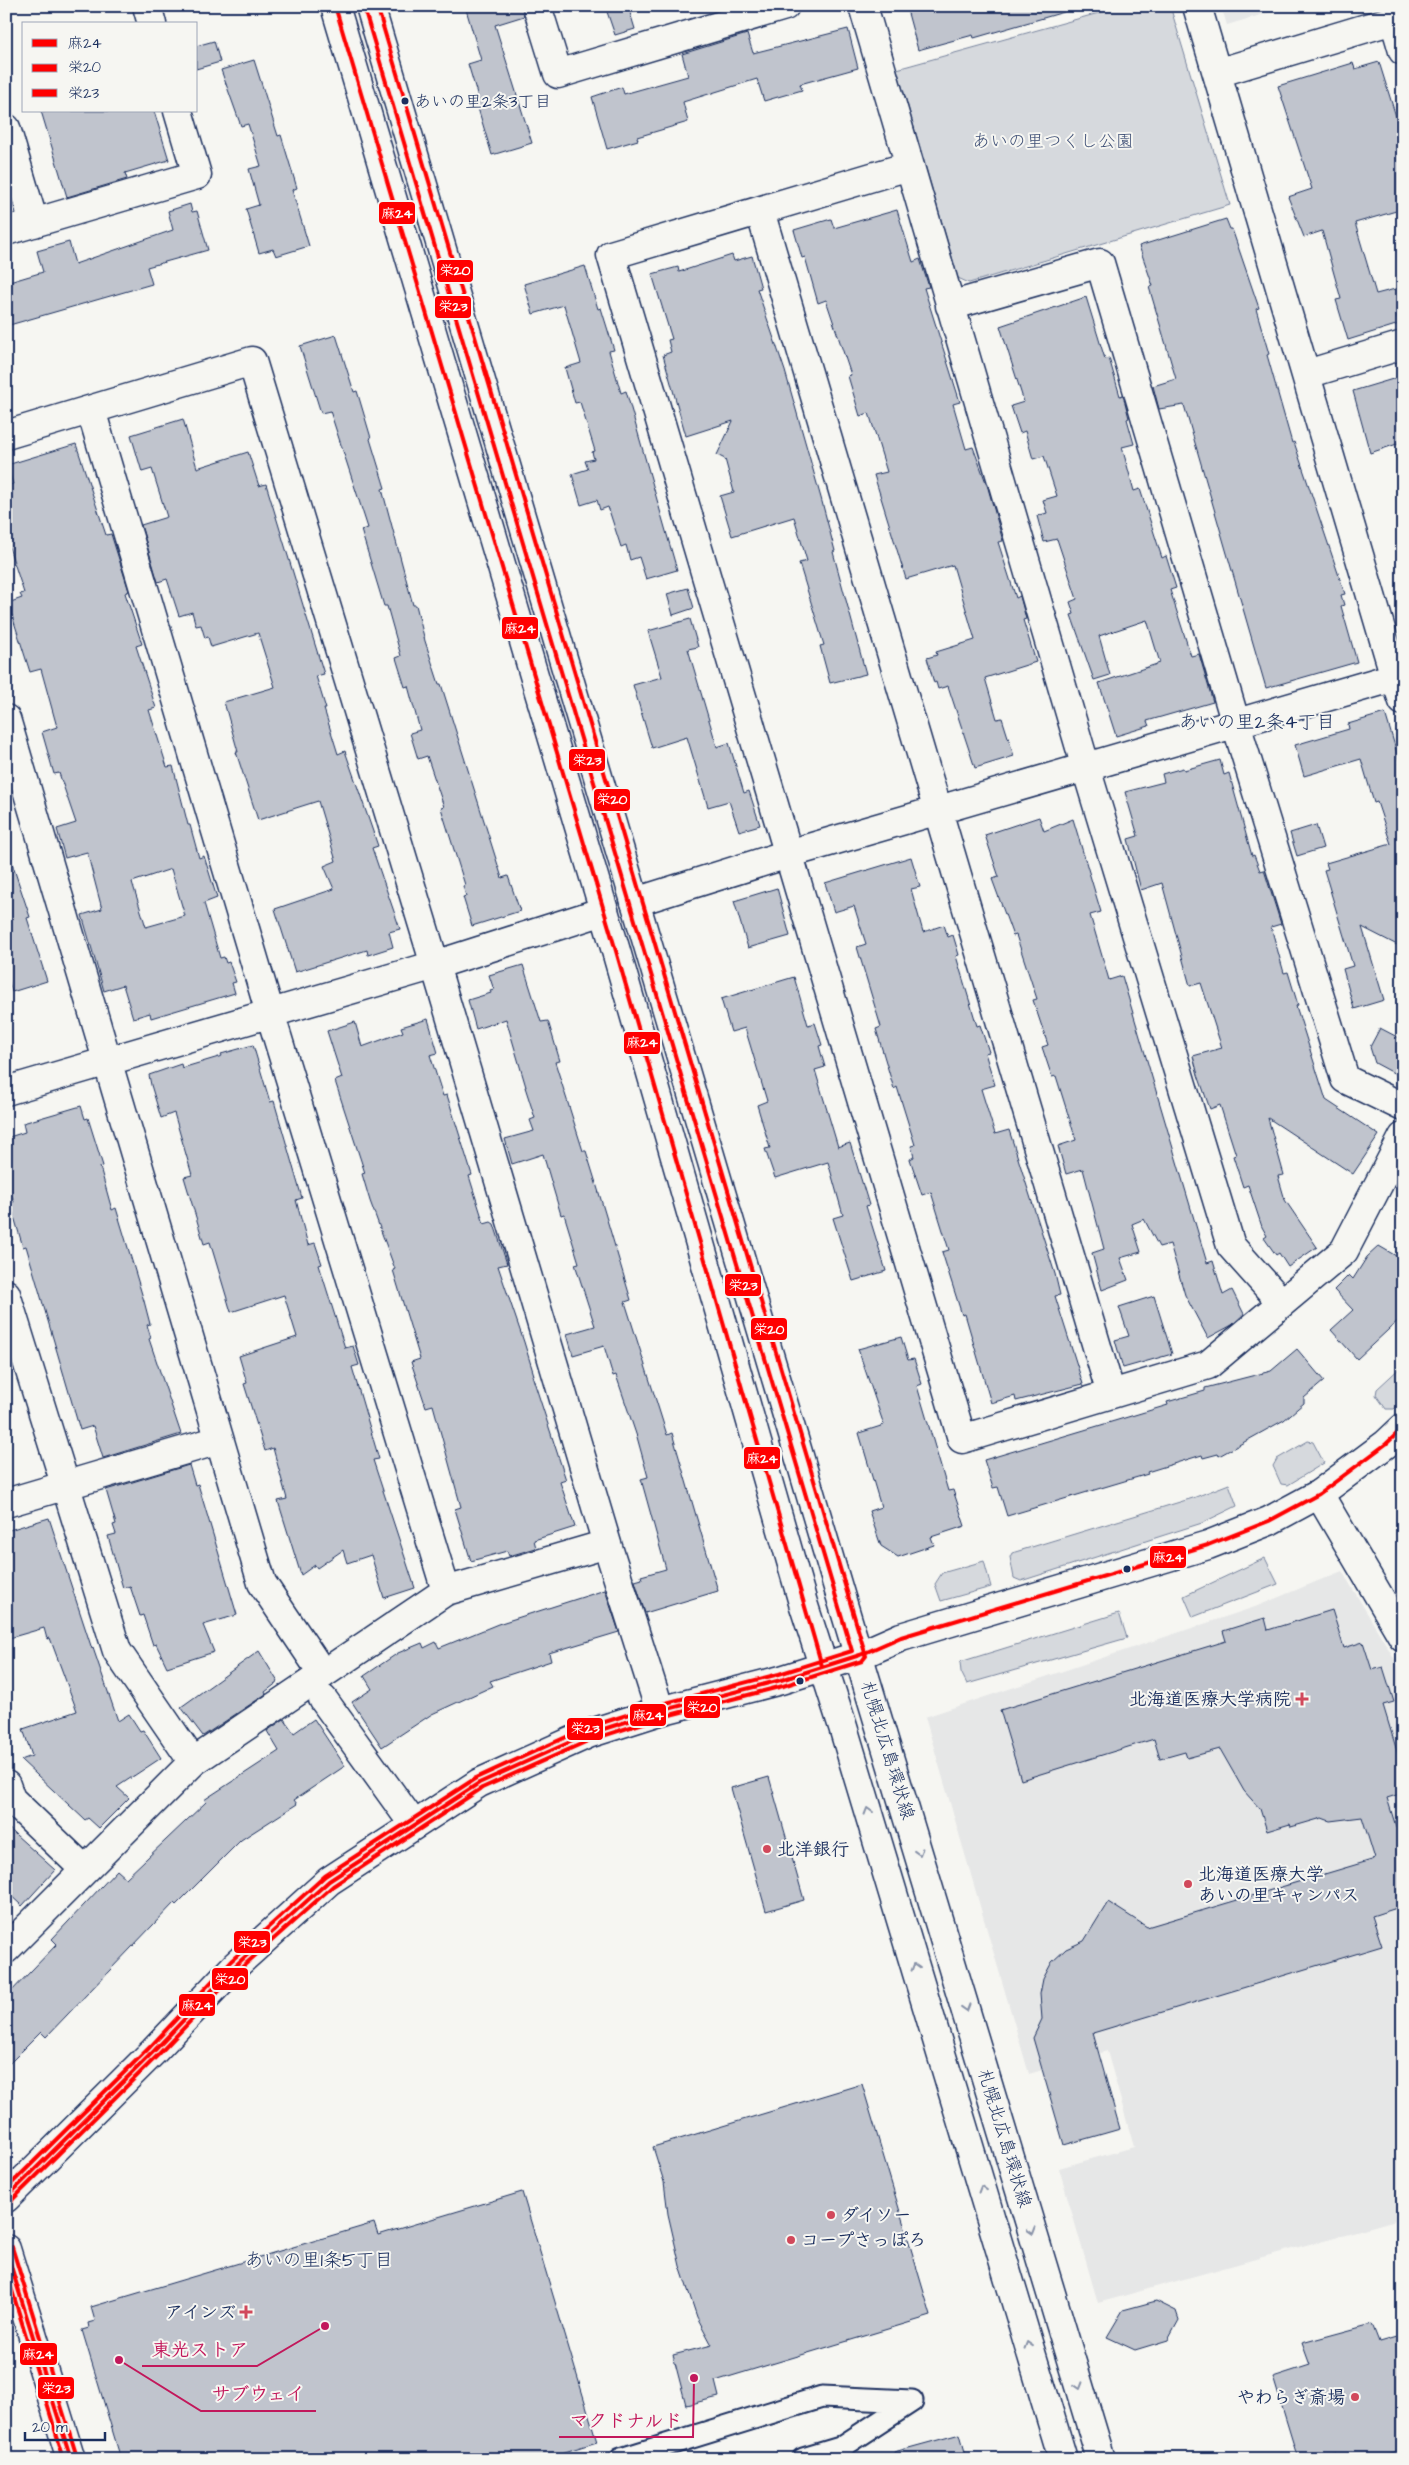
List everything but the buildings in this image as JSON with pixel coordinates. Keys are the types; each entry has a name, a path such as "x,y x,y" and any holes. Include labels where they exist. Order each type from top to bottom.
{"street":[{"path":"147,6 151,22"},
{"name":"札幌北広島環状線","path":"335,6 604,911 822,1666 843,1727 1062,2459"},
{"name":"札幌北広島環状線","path":"370,6 635,902 1101,2459"},
{"path":"537,6 558,74 702,18 785,6"},
{"path":"863,6 1086,768 1231,1246 1282,1303"},
{"path":"635,902 788,854 1236,724 1399,689 1198,6"},
{"path":"1217,73 1398,19 1403,50"},
{"path":"6,231 197,175 178,112"},
{"path":"6,128 34,223"},
{"path":"909,166 611,255 962,1439 1208,1365 1344,1252 1403,1137"},
{"path":"760,211 1111,1394"},
{"path":"950,306 1100,263 1236,724 1345,1079 1403,1107"},
{"path":"1307,374 1403,345"},
{"path":"6,435 252,361 435,965 607,1544 660,1711"},
{"path":"91,410 270,1013 446,1591"},
{"path":"6,720 109,1061 262,1584 323,1687 414,1825"},
{"path":"6,1091 435,965 604,911"},
{"path":"6,1294 67,1485 117,1652 193,1762"},
{"path":"6,2198 154,2051 236,1965 329,1881 479,1783 588,1734 660,1711 781,1680 860,1655 901,1637 1208,1545 1269,1521 1319,1494 1386,1444 1403,1428"},
{"path":"6,1503 219,1440"},
{"path":"1319,1494 1402,1636"},
{"path":"6,1949 193,1762 323,1687 446,1591 607,1544"},
{"path":"6,1786 11,1799 85,1870"},
{"path":"6,2249 34,2334 71,2459"},
{"path":"621,2459 822,2397 912,2401 840,2448 803,2459"}],"shaded area":[{"path":"1221,6 1291,6 1227,25"},
{"name":"北海道医療大学 あいの里キャンパス","path":"1342,1571 1403,1673 1403,2218 1098,2303 1059,2168 1134,2147 1107,2051 1029,2074 925,1717 1255,1607"}],"green space":[{"name":"あいの里つくし公園","path":"1124,6 1170,6 1230,205 969,283 958,278 897,69"},
{"path":"1403,1365 1403,1400 1394,1409 1386,1409 1376,1395 1377,1389"},
{"path":"1308,1441 1313,1442 1324,1463 1288,1485 1281,1484 1273,1466 1277,1459"},
{"path":"1229,1484 1237,1506 1202,1523 1021,1581 1014,1578 1010,1557 1012,1553 1193,1498"},
{"path":"1265,1558 1278,1584 1193,1617 1184,1596"},
{"path":"984,1561 991,1587 941,1601 935,1584 942,1573"},
{"path":"1119,1613 1127,1638 967,1684 961,1672 960,1662"}],"transit line":[{"name":"麻24","path":"335,6 616,951 822,1666"},
{"name":"栄20","path":"10,2202 158,2055 240,1969 333,1886 482,1788 590,1740 662,1717 783,1686 862,1661 866,1656 377,6"},
{"name":"栄23","path":"6,2189 150,2047 231,1961 325,1876 476,1778 586,1728 658,1705 779,1674 852,1651 364,8"},
{"name":"麻24","path":"6,2198 154,2051 236,1965 329,1881 479,1783 588,1734 660,1711 781,1680 860,1655 901,1637 1208,1545 1269,1521 1319,1494 1386,1444 1403,1428"},
{"name":"栄23","path":"12,2247 77,2457"},
{"name":"麻24","path":"6,2250 71,2459"},
{"name":"栄20","path":"6,2271 64,2459"}],"place":[{"name":"あいの里2条3丁目","path":"405,101"},
{"name":"北海道医療大学病院","path":"1302,1699"},
{"name":"北洋銀行","path":"767,1849"},
{"name":"北海道医療大学 あいの里キャンパス","path":"1188,1884"},
{"name":"ダイソー","path":"831,2215"},
{"name":"コープさっぽろ","path":"791,2240"},
{"name":"アインズ","path":"246,2312"},
{"name":"東光ストア","path":"325,2326"},
{"name":"サブウェイ","path":"119,2360"},
{"name":"マクドナルド","path":"694,2378"},
{"name":"やわらぎ斎場","path":"1355,2397"}],"district":[{"name":"あいの里2条4丁目","path":"1257,721"},
{"name":"あいの里1条5丁目","path":"319,2259"}]}
